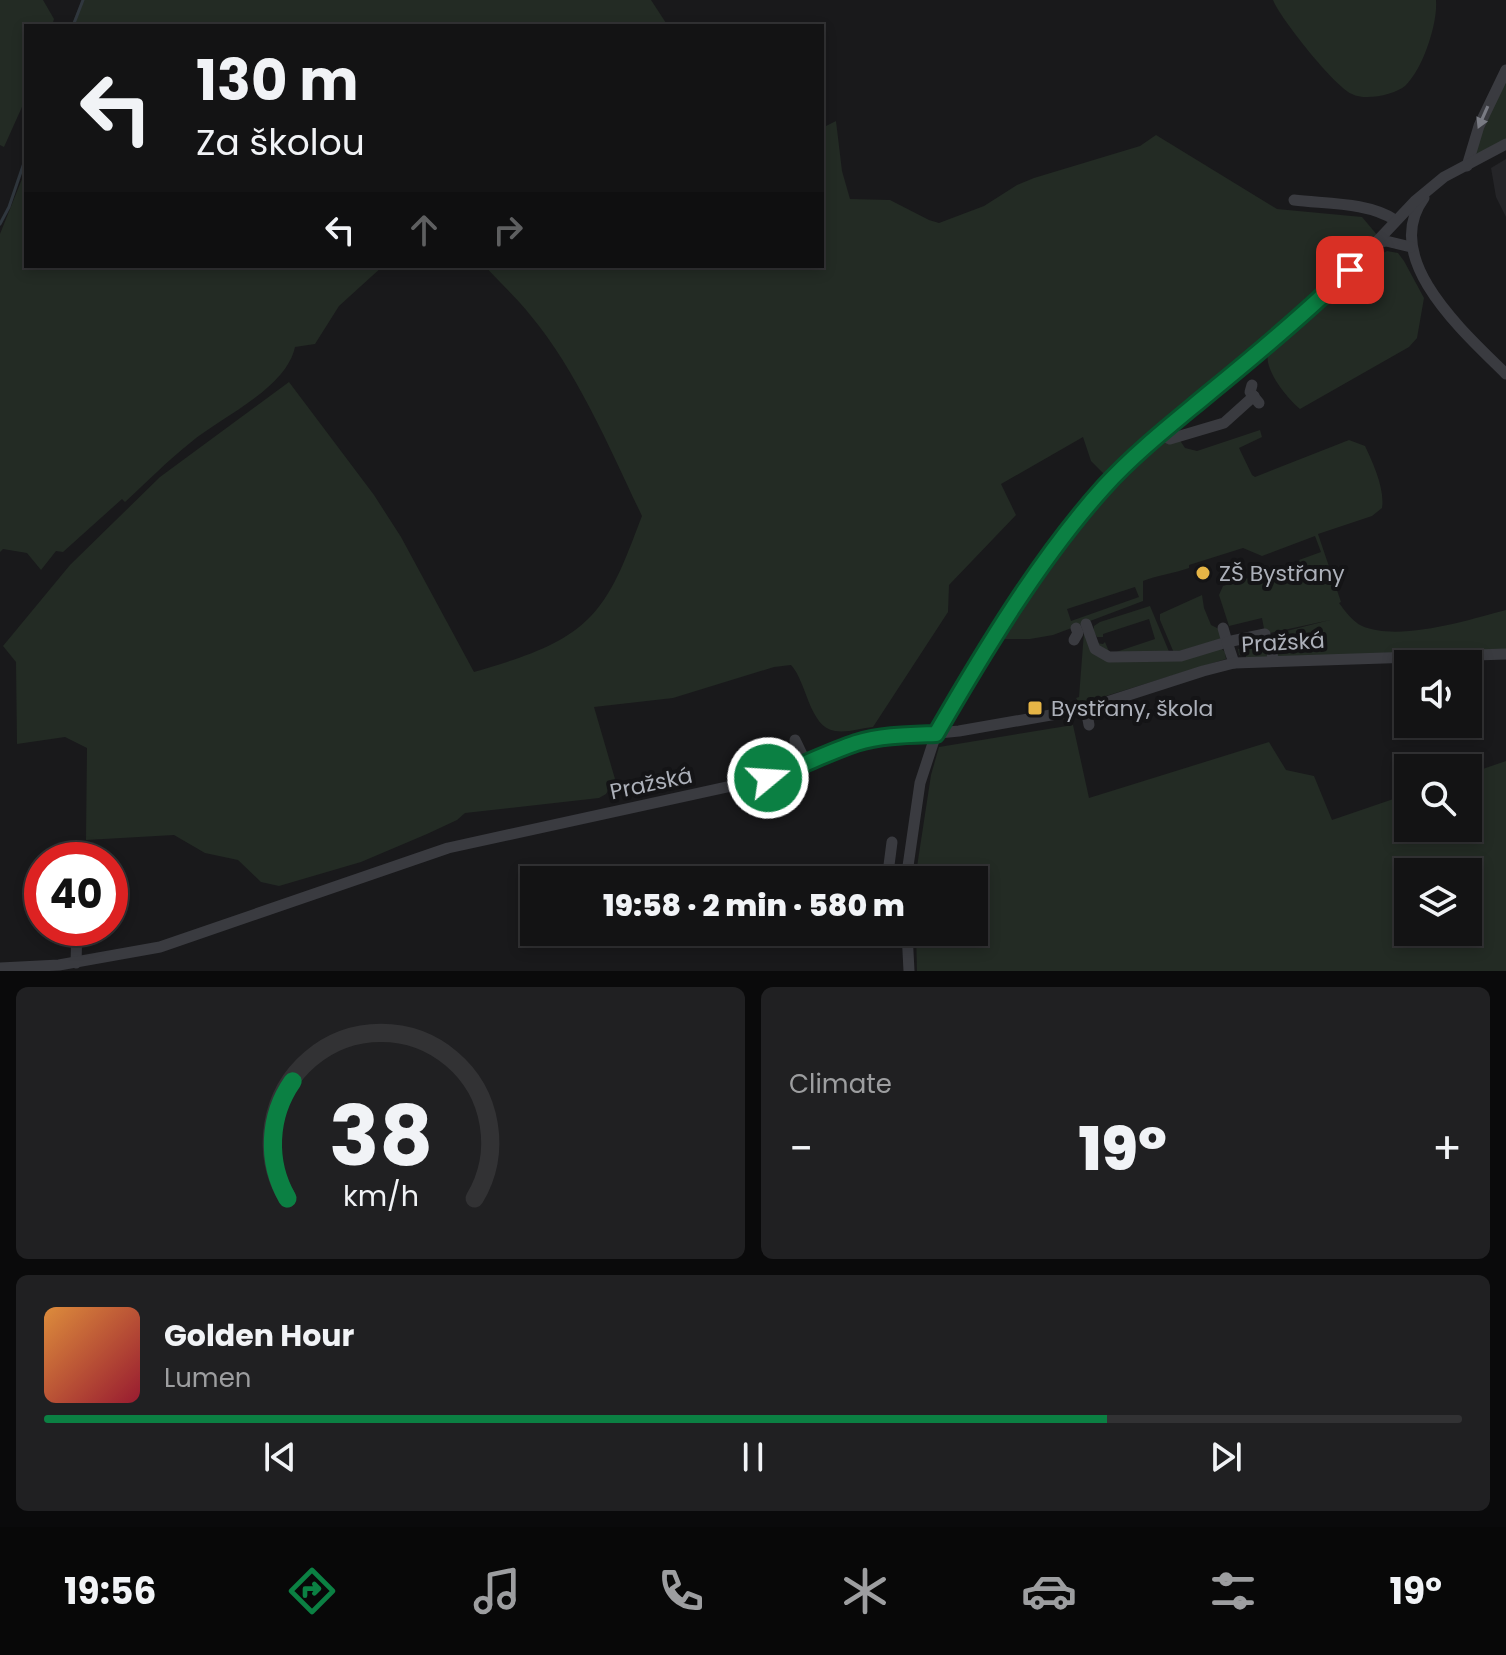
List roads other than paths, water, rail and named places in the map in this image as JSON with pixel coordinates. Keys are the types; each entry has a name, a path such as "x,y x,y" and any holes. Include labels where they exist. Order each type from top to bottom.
{"street":[{"path":"1467,166 1479,126 1506,70"},
{"path":"908,866 920,783 936,734 993,639 1061,541 1103,488 1160,434 1301,318 1395,220 1444,177 1506,144"},
{"path":"1432,188 1414,218 1411,247 1421,274 1462,329 1506,374"},
{"path":"1294,200 1362,208 1386,214 1395,220"},
{"path":"1374,244 1386,241 1411,247"},
{"path":"1160,434 1170,439 1212,424 1224,423 1255,395"},
{"path":"1223,628 1234,663"},
{"path":"1105,642 1081,632 1095,649 1109,657 1181,656 1263,635 1273,661"},
{"name":"Pražská","path":"0,968 76,963 180,941 448,848 768,778 856,743 898,735 936,734 1086,709 1234,663 1506,654"},
{"path":"1071,697 1072,712"},
{"path":"1086,709 1089,725"},
{"path":"795,740 807,765"},
{"path":"889,866 892,842"},
{"path":"76,946 76,963"},
{"path":"908,946 909,971"}],"waterway":[{"path":"74,24 83,0"},
{"path":"0,224 24,163"}],"place":[{"name":"ZŠ Bystřany","path":"1203,573"},
{"name":"Bystřany, škola","path":"1035,708"}]}
